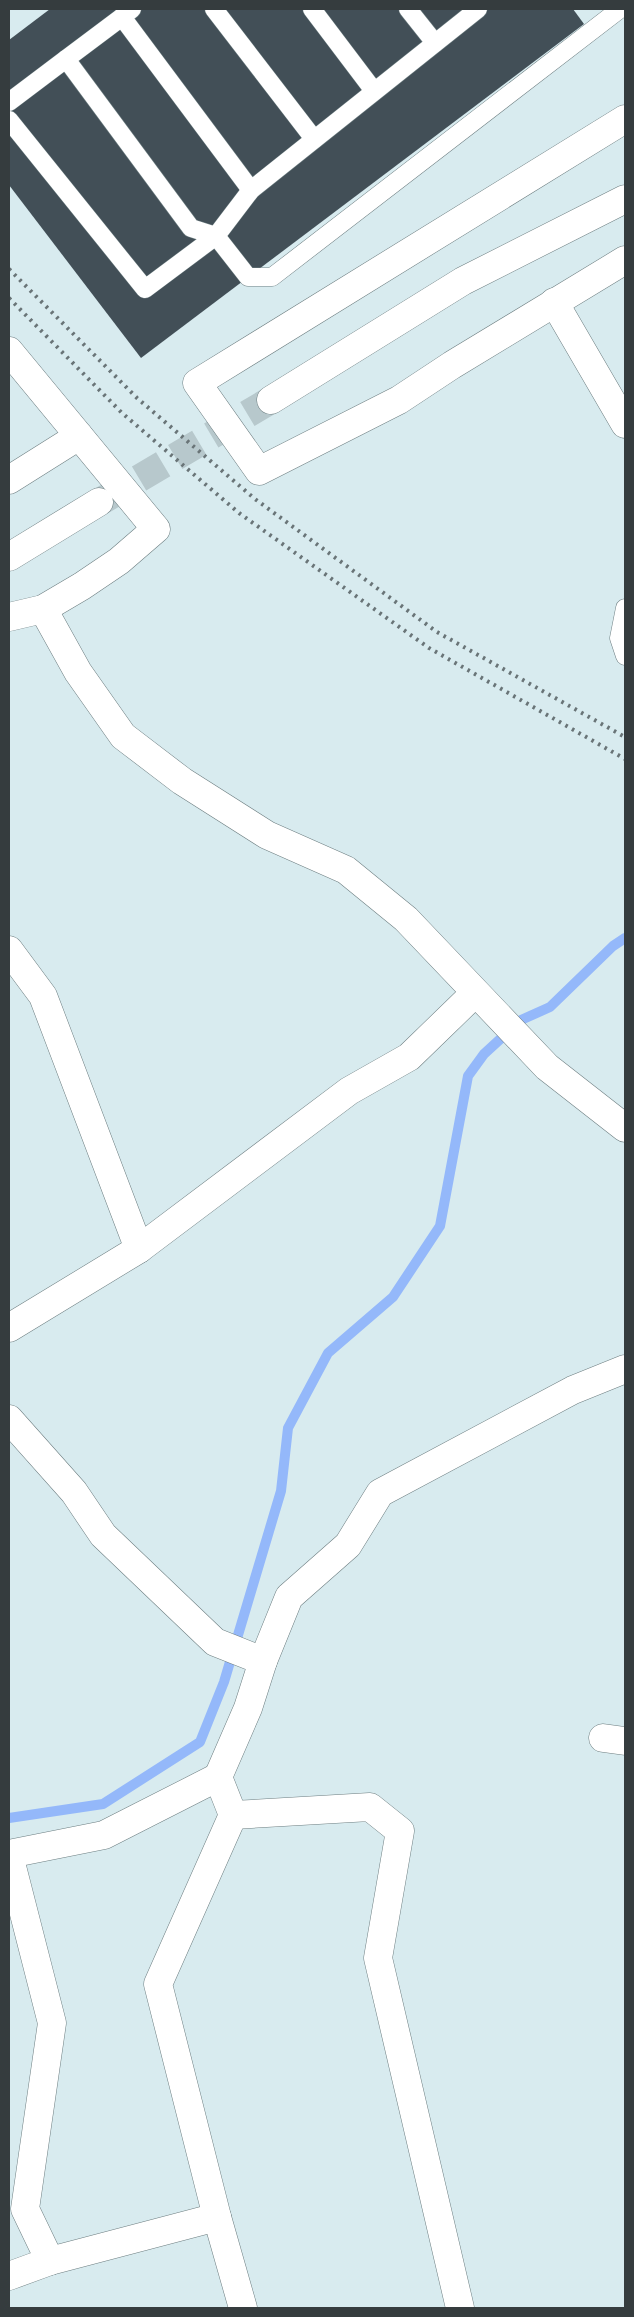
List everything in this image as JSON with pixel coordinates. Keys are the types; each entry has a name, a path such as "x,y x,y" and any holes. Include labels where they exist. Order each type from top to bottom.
{"street":[{"path":"625,119 197,383 259,471 399,400 554,302 625,260"},
{"path":"271,400 463,281 625,199"},
{"path":"554,302 625,424"},
{"path":"9,351 156,529 119,561 82,586 43,609 9,617"},
{"path":"9,480 79,436"},
{"path":"9,557 99,502"},
{"path":"43,609 78,672 123,736 182,781 267,835 346,870 406,919 547,1068 625,1128"},
{"path":"9,950 43,996 139,1249"},
{"path":"9,1328 139,1249 349,1091 409,1057 476,993"},
{"path":"50,2261 25,2210 52,2023 9,1854 104,1835 218,1777 248,1708 263,1661 289,1597 348,1545 380,1493 573,1390 625,1369"},
{"path":"9,1419 74,1492 103,1535 215,1642 263,1661"},
{"path":"218,1777 233,1815 158,1984 217,2217 243,2308"},
{"path":"233,1815 370,1807 400,1831 378,1958 460,2308"},
{"path":"9,2276 50,2261 217,2217"}],"lane":[{"path":"214,9 314,139"},
{"path":"312,9 374,91"},
{"path":"408,9 435,43"},
{"path":"9,120 145,289 216,236 251,190 478,9"},
{"path":"66,59 191,228 216,236 248,277 272,277 620,9"},
{"path":"9,102 127,13 251,190"},
{"path":"625,608 619,638 625,656"}],"building":[{"path":"50,9 573,9 584,24 141,358 9,185 9,40"}],"waterway":[{"path":"9,1818 103,1804 200,1742 224,1682 281,1491 288,1428 328,1353 393,1297 440,1226 468,1076 484,1054 521,1020 550,1007 613,946 625,938"}],"tunnel":[{"path":"103,500 271,400"}],"railway":[{"path":"9,269 137,398 255,499 437,632 625,737"},
{"path":"9,298 122,413 239,513 429,648 625,759"}]}
